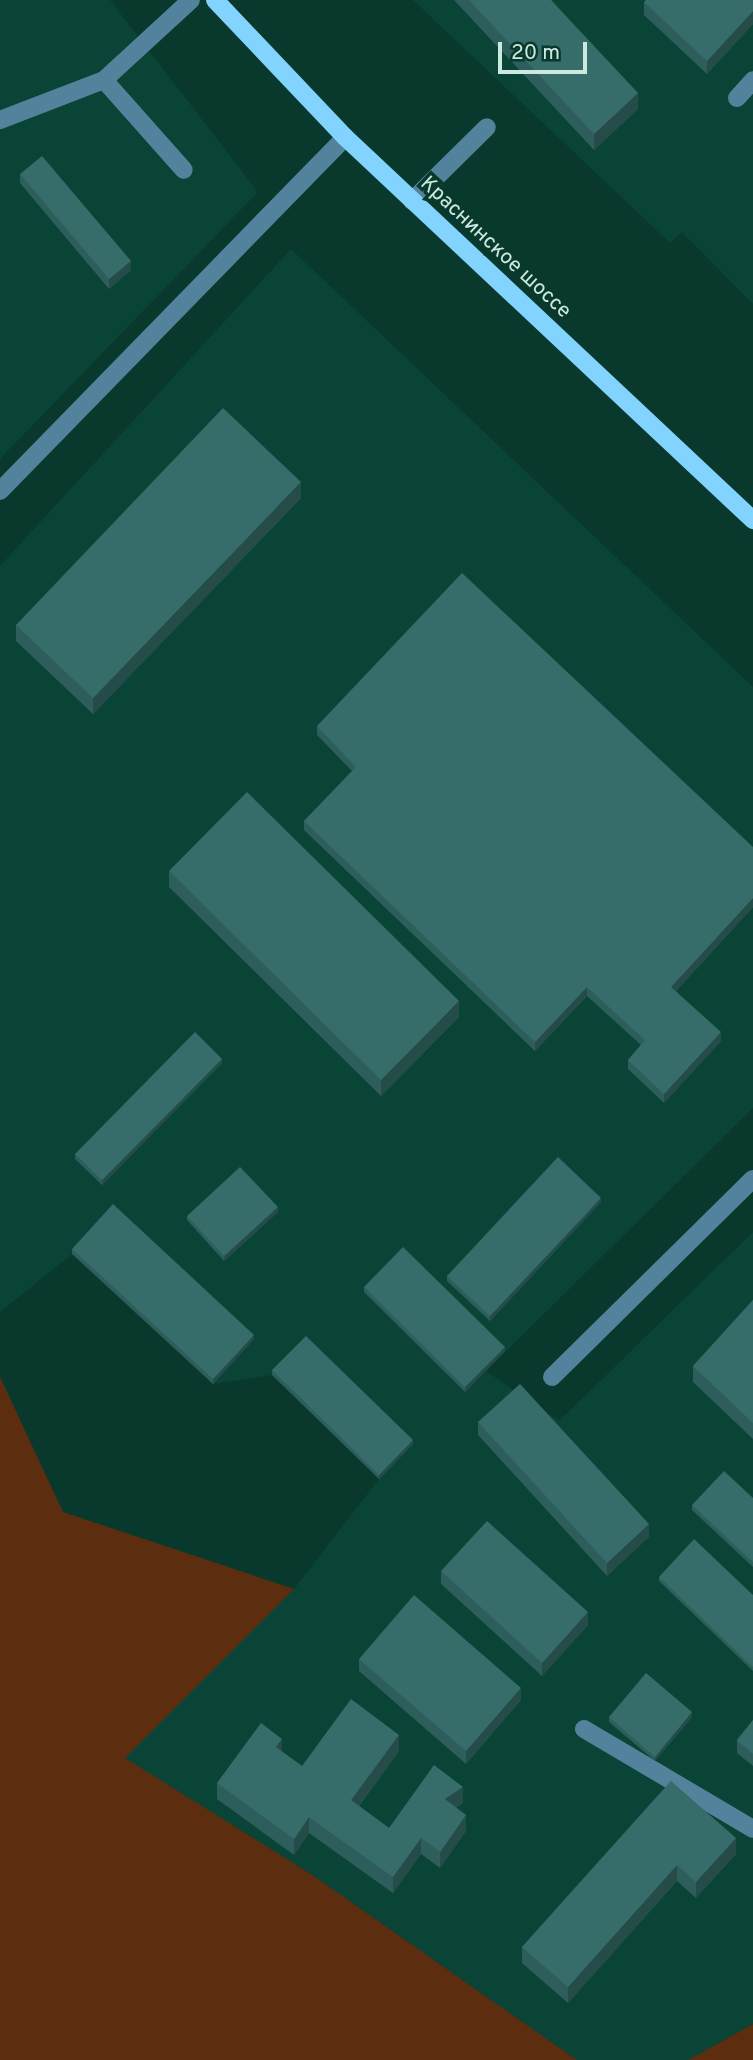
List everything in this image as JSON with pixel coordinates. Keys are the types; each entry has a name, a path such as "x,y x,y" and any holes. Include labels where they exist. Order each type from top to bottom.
{"main road":[{"name":"Краснинское шоссе","path":"215,0 345,138 753,520"}],"street":[{"path":"0,120 104,80 191,0"},
{"path":"104,80 184,170"},
{"path":"737,99 753,80"},
{"path":"412,201 486,127"},
{"path":"0,491 345,138"},
{"path":"552,1377 753,1179"},
{"path":"584,1729 753,1829"}],"shaded area":[{"path":"0,0 110,0 258,192 0,459"},
{"path":"413,0 753,0 753,304 682,232 670,243"},
{"path":"291,249 753,687 753,1108 486,1371 559,1421 753,1232 753,2024 688,2060 577,2060 314,1876 124,1758 294,1589 379,1479 272,1375 213,1384 72,1254 0,1312 0,566"},
{"path":"0,1377 63,1512 294,1589 125,1758 314,1876 577,2060 0,2060"},
{"path":"753,2024 753,2060 688,2060"}],"building":[{"path":"469,0 551,0 638,93 594,134"},
{"path":"753,0 753,11 707,61 644,2"},
{"path":"42,156 131,261 109,279 20,174"},
{"path":"223,408 301,482 93,698 16,625"},
{"path":"462,573 753,847 753,898 671,987 721,1032 664,1094 628,1060 645,1040 587,987 535,1042 304,821 356,767 317,726"},
{"path":"247,792 459,1001 381,1080 169,871"},
{"path":"195,1032 222,1059 102,1180 75,1154"},
{"path":"558,1157 601,1198 490,1316 447,1276"},
{"path":"240,1167 278,1207 224,1256 187,1216"},
{"path":"113,1204 254,1335 213,1379 72,1249"},
{"path":"403,1247 505,1347 465,1387 364,1287"},
{"path":"753,1300 753,1423 693,1366"},
{"path":"306,1336 413,1440 379,1475 272,1370"},
{"path":"520,1384 649,1524 607,1563 478,1422"},
{"path":"724,1471 753,1498 753,1562 692,1505"},
{"path":"487,1521 588,1612 542,1663 441,1571"},
{"path":"694,1539 753,1595 753,1667 659,1577"},
{"path":"414,1595 521,1688 466,1751 359,1659"},
{"path":"646,1673 692,1712 655,1757 609,1717"},
{"path":"351,1699 399,1735 351,1800 389,1828 434,1765 463,1787 445,1799 466,1815 440,1852 421,1838 393,1877 309,1817 294,1839 217,1783 261,1723 282,1739 276,1747 302,1766"},
{"path":"753,1720 753,1754 737,1740"},
{"path":"671,1781 736,1838 696,1882 677,1865 568,1987 522,1947"}]}
